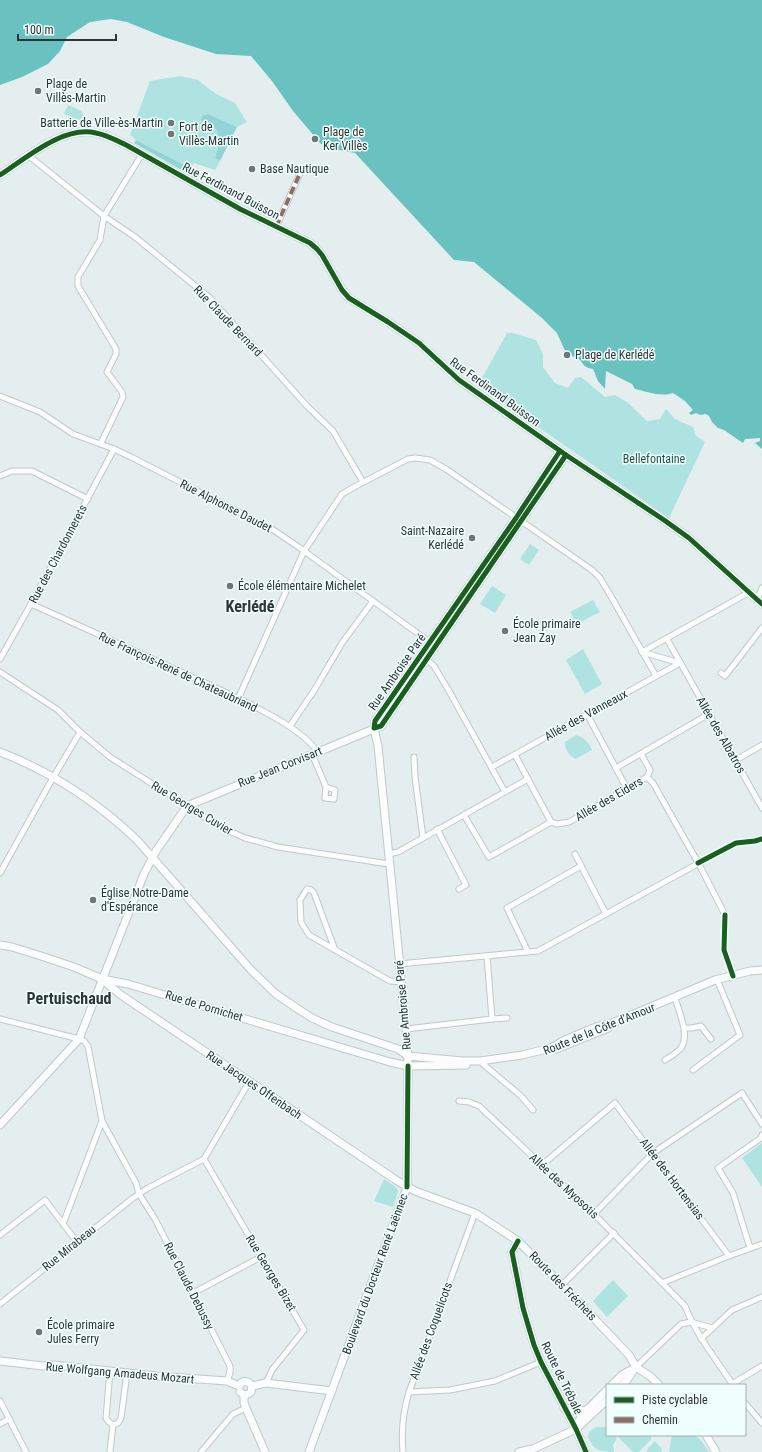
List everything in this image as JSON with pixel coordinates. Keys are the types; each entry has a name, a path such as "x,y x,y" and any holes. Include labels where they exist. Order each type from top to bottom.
{"street":[{"name":"Rue Ferdinand Buisson","path":"0,175 51,141 65,135 80,132 96,132 114,139 220,198 310,243 322,255 348,298 419,343 459,380 563,453 689,538 759,602"},
{"path":"101,444 123,397 122,392 107,372 116,354 116,349 78,286 78,277 100,240 104,216 142,154"},
{"name":"Rue Claude Bernard","path":"29,156 104,216 135,237 210,298 307,406 333,431 363,482"},
{"path":"276,226 301,171"},
{"name":"Rue Alphonse Daudet","path":"0,396 40,412 73,434 114,449 272,529 433,644"},
{"name":"Rue des Chardonnerets","path":"0,659 114,449"},
{"name":"Rue Ambroise Paré","path":"408,1066 406,1029 378,746 374,728 381,726 424,657 563,453"},
{"path":"238,699 304,551 342,494 408,458 430,460 455,475 592,570 600,578 656,676"},
{"path":"0,476 12,471 32,471 88,498"},
{"path":"759,602 762,588"},
{"path":"642,652 748,592"},
{"path":"290,726 315,689 342,643 373,600"},
{"name":"Rue François-René de Chateaubriand","path":"31,604 238,699 290,726 312,742 326,787"},
{"path":"721,673 725,676 762,628"},
{"name":"Allée des Albatros","path":"667,638 762,808"},
{"path":"642,652 680,663"},
{"path":"424,657 434,666 449,690 505,792"},
{"name":"Allée des Vanneaux","path":"492,767 680,663"},
{"name":"Rue Georges Cuvier","path":"0,672 58,710 80,732 110,757 220,827 245,838 284,848 389,864"},
{"path":"587,714 627,789"},
{"path":"616,768 709,714"},
{"name":"Rue Jean Corvisart","path":"187,806 374,728"},
{"path":"0,873 80,732"},
{"path":"736,760 762,745"},
{"path":"0,752 54,777 94,803 119,823 138,840 241,960 276,994 319,1021 349,1034 398,1049 408,1056"},
{"name":"Allée des Eiders","path":"551,822 557,824 569,822 648,777 650,770 641,754"},
{"path":"464,814 489,857 551,822 515,755"},
{"path":"414,757 415,777 423,838"},
{"path":"648,777 653,783 698,863 725,915 724,950 733,976"},
{"path":"388,854 398,852 528,779"},
{"path":"0,1125 79,1039 152,857 187,806"},
{"path":"437,829 466,884 459,889"},
{"path":"399,964 538,951 736,843 755,841 762,838"},
{"path":"574,854 606,914"},
{"path":"528,952 507,908 581,866"},
{"path":"335,950 314,893 312,890 307,889 300,900 301,922 309,935 335,950 390,981 401,982"},
{"name":"Rue de Pornichet","path":"0,945 38,955 102,979 128,984 408,1066"},
{"path":"487,956 492,1019"},
{"name":"Route de la Côte d'Amour","path":"408,1056 463,1061 502,1059 551,1048 565,1040 596,1027 610,1024 715,980 750,971 762,970"},
{"name":"Route de la Côte d'Amour","path":"408,1066 455,1066 483,1064 523,1058 550,1051 675,998 718,982 738,977 762,975"},
{"name":"Rue Jacques Offenbach","path":"102,979 121,995 407,1187"},
{"path":"693,1070 740,1035 718,982"},
{"path":"665,1060 681,1049 683,1043 685,1028 675,998"},
{"path":"406,1029 507,1018"},
{"path":"0,1019 79,1039 84,1041 88,1046 102,1121 63,1224"},
{"path":"685,1028 701,1026 711,1039"},
{"path":"483,1064 521,1096 533,1110"},
{"name":"Boulevard du Docteur René Laënnec","path":"310,1452 407,1187 408,1066"},
{"path":"204,1159 249,1082"},
{"path":"594,1214 653,1153 742,1093 761,1122"},
{"name":"Allée des Myosotis","path":"459,1101 469,1102 479,1106 614,1233 685,1306 691,1322 701,1339 732,1384"},
{"name":"Allée des Hortensias","path":"542,1165 615,1104 729,1256"},
{"name":"Rue Claude Debussy","path":"102,1121 136,1183 139,1194 155,1219 230,1367 228,1381"},
{"path":"750,1248 733,1193 718,1168 762,1136"},
{"name":"Rue Mirabeau","path":"0,1304 139,1194 204,1159"},
{"name":"Rue Georges Bizet","path":"204,1159 304,1330 272,1370 266,1383"},
{"name":"Route des Fréchets","path":"407,1187 476,1213 518,1241 629,1355 636,1367 651,1377 658,1384"},
{"path":"0,1235 45,1200 77,1242"},
{"name":"Allée des Coquelicots","path":"403,1452 403,1412 408,1392 476,1213"},
{"path":"562,1285 614,1233"},
{"name":"Route de Trébale","path":"518,1241 512,1252 522,1308 541,1362 576,1429 586,1452"},
{"path":"662,1283 762,1244"},
{"path":"193,1293 261,1257"},
{"path":"701,1339 732,1310 762,1297"},
{"path":"623,1384 636,1367 681,1324 691,1322 712,1328"},
{"name":"Rue Wolfgang Amadeus Mozart","path":"0,1361 43,1366 54,1365 127,1373 228,1381 239,1386"},
{"path":"408,1392 450,1390 495,1381 541,1362"},
{"path":"735,1384 762,1366"},
{"path":"613,1384 622,1375 636,1367"},
{"path":"110,1371 106,1418 113,1425"},
{"path":"113,1425 118,1423 121,1418 127,1373"},
{"path":"244,1395 240,1393 239,1386 241,1383 245,1381 249,1382 252,1386"},
{"path":"252,1386 266,1383 332,1391"},
{"path":"244,1395 251,1392 252,1386"},
{"path":"576,1429 581,1416 606,1391"},
{"path":"244,1395 246,1408 265,1452"},
{"path":"0,1401 26,1452"},
{"path":"519,1452 533,1450 576,1429 606,1401"},
{"path":"746,1404 762,1422"},
{"path":"202,1452 233,1414 246,1408"},
{"path":"564,1408 579,1411 587,1410"},
{"path":"0,1424 9,1419"},
{"path":"110,1452 113,1425"},
{"path":"707,1436 716,1452"}],"green space":[{"name":"Batterie de Ville-ès-Martin","path":"180,76 198,80 216,94 235,103 247,122 237,127 208,114 202,120 210,123 217,131 219,140 215,158 220,161 215,170 194,163 190,168 136,140 130,135 150,81"},
{"path":"68,105 82,111 83,116 80,120 64,114"},
{"name":"Bellefontaine","path":"507,333 513,333 536,340 543,354 543,367 555,383 568,388 575,378 581,377 605,397 615,395 627,402 647,421 660,419 666,409 675,419 693,427 696,436 705,442 669,518 478,385"},
{"path":"530,544 539,550 529,565 520,559"},
{"path":"492,586 506,595 495,613 480,604"},
{"path":"593,600 600,612 577,624 570,612"},
{"path":"583,649 602,684 585,694 566,660"},
{"path":"576,735 586,740 592,750 575,759 569,754 565,742"},
{"path":"762,1143 762,1187 742,1158"},
{"path":"384,1179 397,1188 398,1192 393,1207 374,1201"},
{"path":"613,1280 628,1296 607,1317 593,1301"},
{"path":"596,1427 606,1428 606,1436 616,1436 617,1438 613,1445 614,1452 598,1450 593,1446 588,1438 589,1432"},
{"path":"617,1436 650,1436 652,1438 639,1452 633,1452"},
{"path":"672,1436 694,1436 701,1440 709,1452 669,1452"},
{"path":"655,1441 662,1449 661,1452 647,1452 648,1448"}],"shaded area":[{"path":"0,0 762,0 762,449 755,443 760,441 760,438 745,439 743,443 724,430 718,428 706,414 700,415 696,413 691,415 689,413 693,410 685,401 673,393 649,393 635,389 632,384 606,371 605,389 598,381 593,369 587,367 580,360 566,353 557,333 542,318 474,262 454,260 355,153 321,144 293,111 272,81 251,56 216,54 164,37 127,22 111,19 90,22 67,37 60,51 48,64 22,77 0,85"},
{"path":"208,114 237,127 220,161 215,158 219,140 217,131 211,124 201,120 202,116"},
{"path":"136,140 190,168 187,173 134,143"}],"marked path":[{"path":"276,227 301,171"}],"cycle path":[{"path":"0,175 33,152 58,138 84,132 96,133 128,146 240,209 310,243 322,255 342,290 349,298 419,343 459,380 566,455 689,538 762,604"},
{"path":"560,451 516,518 375,721 374,728 381,726 566,455"},
{"path":"698,863 736,843 762,839"},
{"path":"725,915 724,950 733,976"},
{"path":"407,1187 408,1066"},
{"path":"518,1241 512,1252 523,1308 534,1345 586,1452"}],"place":[{"name":"Plage de Villès-Martin","path":"38,91"},
{"name":"Batterie de Ville-ès-Martin","path":"171,123"},
{"name":"Fort de Villès-Martin","path":"171,134"},
{"name":"Plage de Ker Villès","path":"315,139"},
{"name":"Base Nautique","path":"252,169"},
{"name":"Plage de Kerlédé","path":"567,355"},
{"name":"Saint-Nazaire Kerlédé","path":"472,538"},
{"name":"École élémentaire Michelet","path":"230,586"},
{"name":"École primaire Jean Zay","path":"505,631"},
{"name":"Église Notre-Dame d'Espérance","path":"93,900"},
{"name":"École primaire Jules Ferry","path":"39,1332"}],"district":[{"name":"Kerlédé","path":"250,606"},
{"name":"Pertuischaud","path":"69,998"}]}
